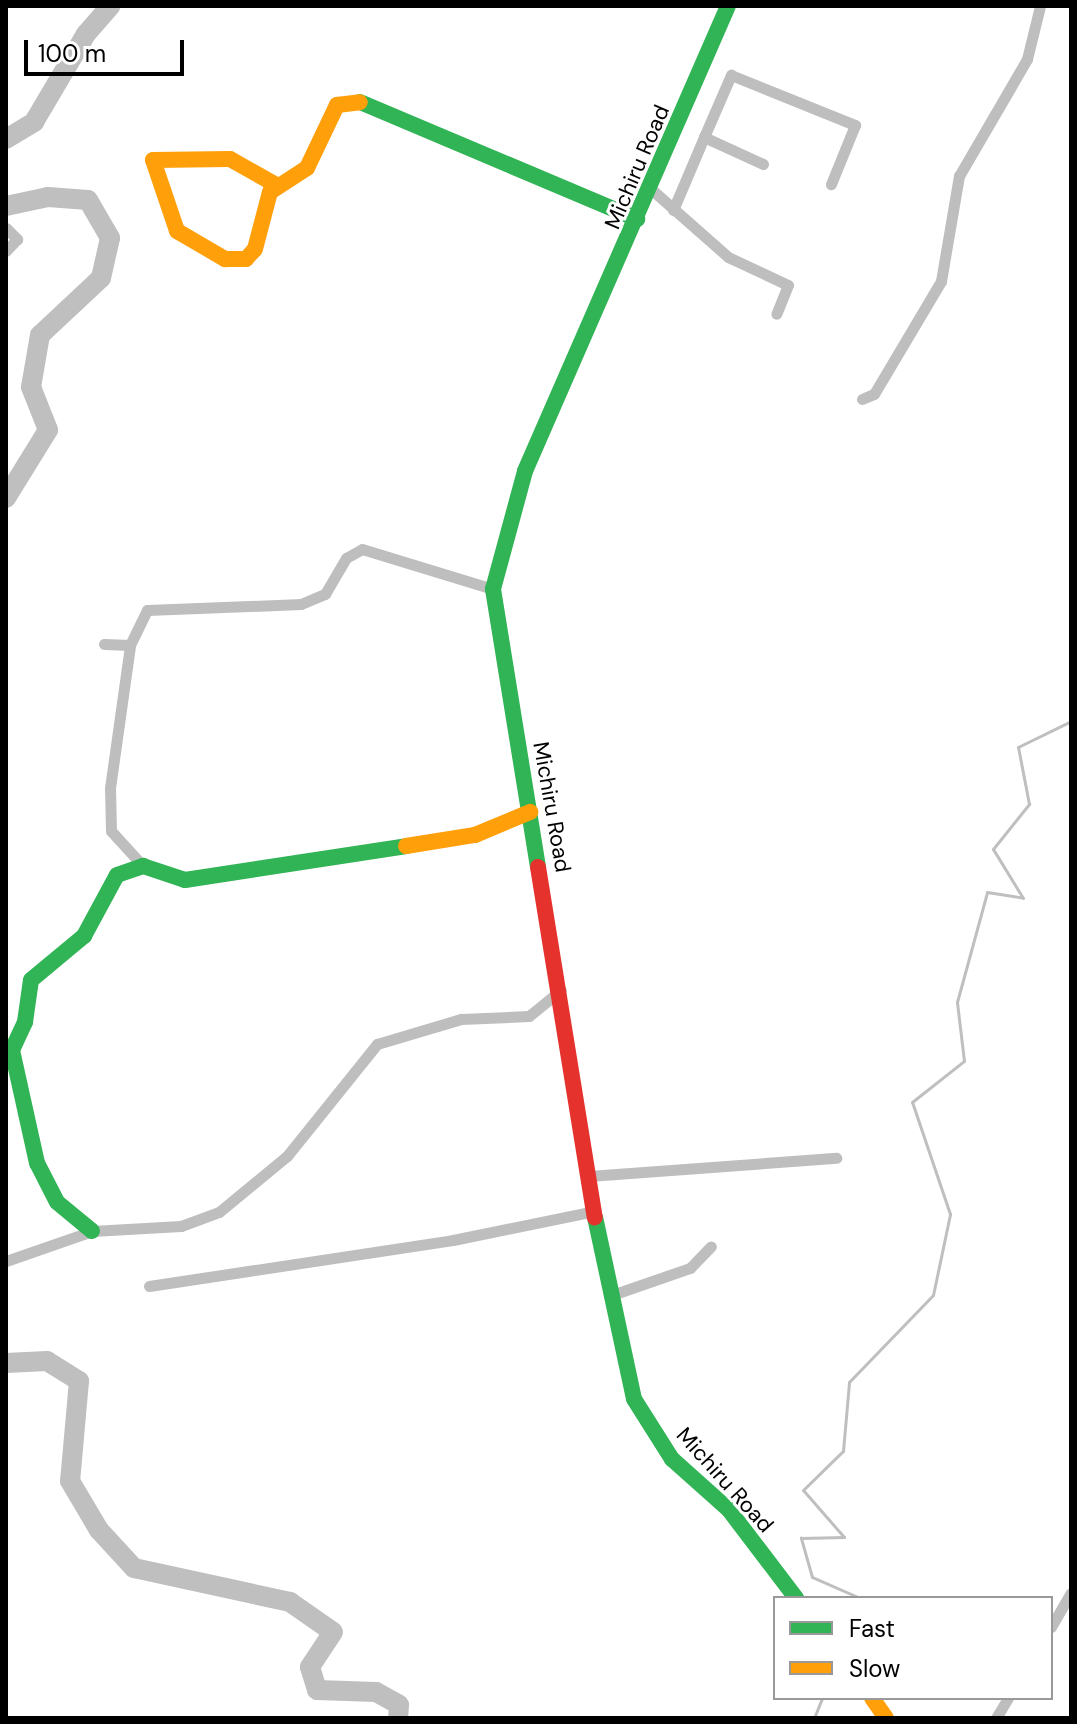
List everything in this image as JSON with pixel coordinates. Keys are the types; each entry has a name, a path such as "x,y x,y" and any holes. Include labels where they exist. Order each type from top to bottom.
{"street":[{"name":"Michiru Road","path":"728,6 651,189 525,471 493,589 609,1296 640,1411 672,1459 729,1510 794,1596"},
{"path":"862,399 874,394 941,281 959,176 1027,59 1040,6"},
{"path":"673,210 731,75 855,125 831,184"},
{"path":"278,186 230,159 153,160 177,231 225,259 246,259 255,249 265,199 278,186 300,176 337,105 352,98 637,219"},
{"path":"704,137 763,164"},
{"path":"651,189 728,257 788,285 776,314"},
{"path":"6,228 17,239 6,251"},
{"path":"493,589 354,551 318,599 152,607 130,645 110,788 111,831 143,866 185,880 475,835 530,812"},
{"path":"104,644 130,645"},
{"path":"92,1231 57,1202 37,1163 12,1050 25,1022 31,980 84,936 117,875 143,866"},
{"path":"6,1261 92,1231 181,1226 227,1208 287,1156 377,1044 461,1019 529,1016 561,989"},
{"path":"589,1176 836,1158"},
{"path":"149,1286 453,1240 594,1211"},
{"path":"609,1296 690,1268 711,1246"},
{"path":"1053,1624 1071,1593"},
{"path":"873,1700 886,1718"},
{"path":"996,1718 1007,1700"}],"waterway":[{"path":"6,139 34,122 86,34 110,6"},
{"path":"6,206 48,197 88,200 110,238 101,278 40,335 31,387 48,430 6,498"},
{"path":"855,1596 812,1577 801,1538 844,1537 803,1490 843,1451 849,1382 933,1295 950,1214 912,1102 964,1061 957,1002 987,892 1023,898 993,849 1029,804 1018,747 1071,721"},
{"path":"6,1363 47,1361 79,1381 70,1481 99,1530 134,1568 290,1602 333,1632 310,1667 317,1690 376,1692 399,1705 398,1718"},
{"path":"814,1718 821,1700"}],"traffic: fast":[{"path":"538,867 493,589 525,471 728,6"},
{"path":"360,102 637,219"},
{"path":"92,1231 57,1202 37,1163 12,1050 25,1022 31,980 84,936 117,875 143,866 185,880 406,846"},
{"path":"595,1217 634,1399 672,1459 729,1510 794,1596"}],"traffic: slow":[{"path":"278,186 230,159 153,160 177,231 225,259 246,259 255,249 270,192 307,168 337,105 360,102"},
{"path":"406,846 475,835 530,812"},
{"path":"873,1700 886,1718"}],"traffic: jam":[{"path":"538,867 595,1217"}]}
